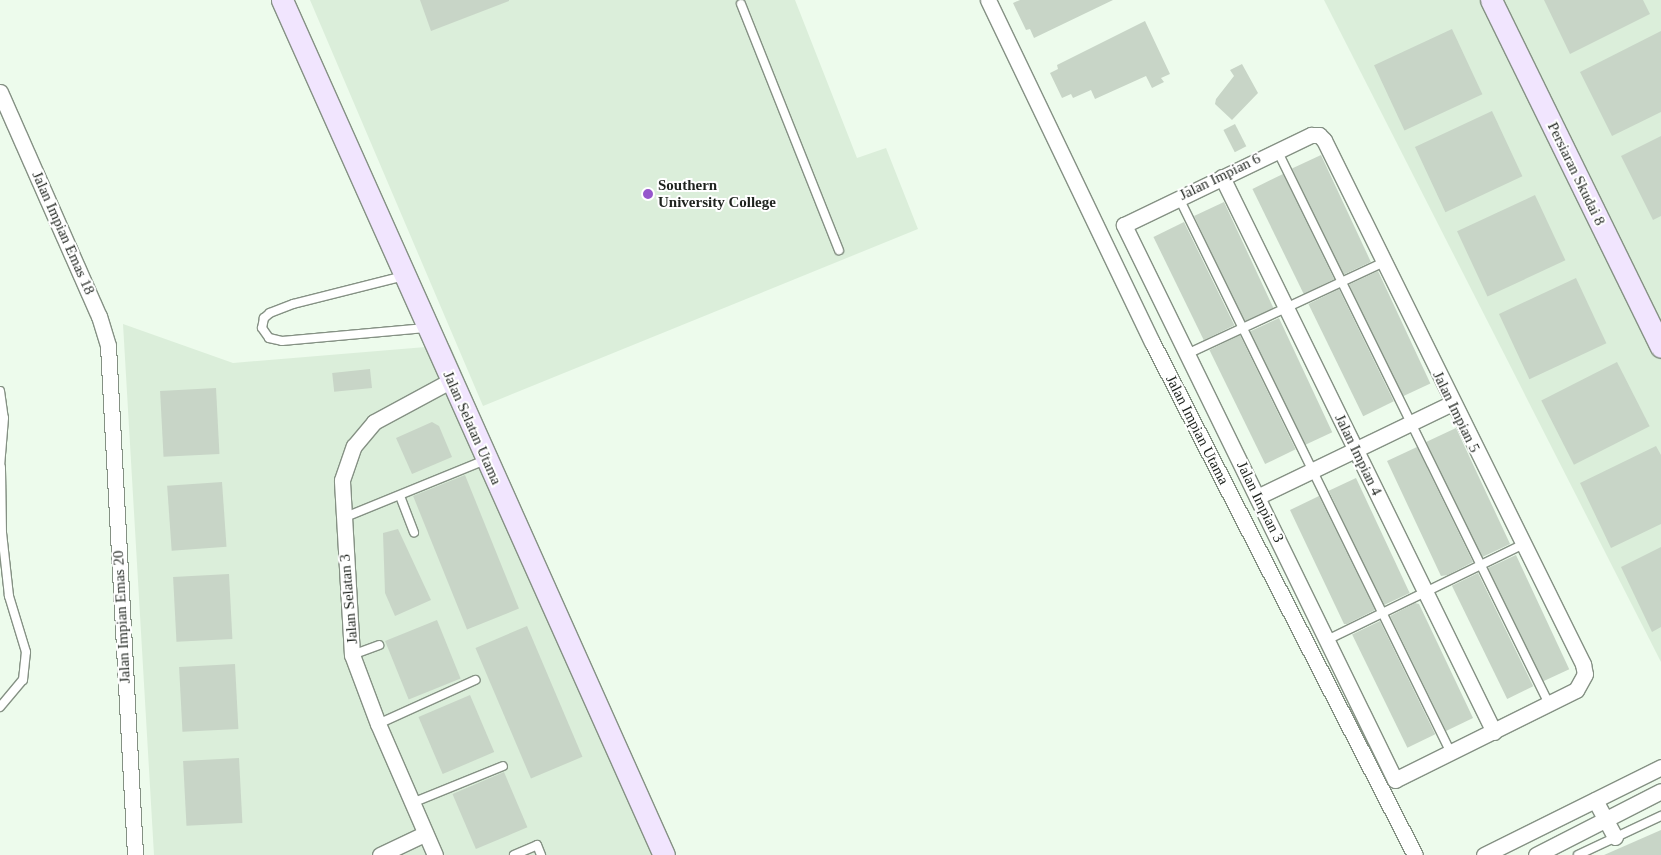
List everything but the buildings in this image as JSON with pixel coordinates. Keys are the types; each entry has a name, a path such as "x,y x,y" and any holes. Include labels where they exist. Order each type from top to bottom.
{"street":[{"name":"Jalan Selatan Utama","path":"282,0 485,460 664,855"},
{"name":"Jalan Impian Utama","path":"988,0 1152,342 1415,855"},
{"name":"Persiaran Skudai 8","path":"1491,0 1661,347"},
{"name":"Jalan Impian Emas 18","path":"0,92 100,316 108,346 108,378"},
{"name":"Jalan Impian 6","path":"1124,225 1277,150 1319,135"},
{"name":"Jalan Impian 5","path":"1319,135 1583,664 1585,674 1576,690 1549,704"},
{"name":"Jalan Impian 4","path":"1222,177 1494,732"},
{"name":"Jalan Impian 3","path":"1124,225 1395,780 1451,753"},
{"name":"Jalan Impian Emas 20","path":"108,378 135,855"},
{"name":"Jalan Selatan 3","path":"435,855 424,834 378,724 352,655 342,480 348,459 358,441 381,418 450,381"},
{"path":"1257,497 1452,403"},
{"path":"1451,753 1549,704"},
{"path":"1484,855 1661,767"},
{"path":"1536,855 1661,791"},
{"path":"1595,800 1615,837"},
{"path":"380,855 424,834"}],"lane":[{"path":"741,4 839,250"},
{"path":"1277,150 1549,704"},
{"path":"1179,198 1451,753"},
{"path":"1187,354 1382,263"},
{"path":"405,276 293,304 270,312 264,318 262,328 269,338 282,341 427,328"},
{"path":"0,391 4,418 1,467 2,533 9,596 26,652 24,680 0,707"},
{"path":"343,518 485,460"},
{"path":"400,496 414,532"},
{"path":"1327,640 1522,545"},
{"path":"352,655 379,645"},
{"path":"378,724 475,680"},
{"path":"412,803 503,766"},
{"path":"1578,855 1661,816"},
{"path":"514,855 537,845 541,855"}],"shaded area":[{"name":"Southern University College","path":"310,0 795,0 857,158 886,148 918,229 483,406"},
{"path":"1324,0 1661,0 1661,662"},
{"path":"123,324 233,363 450,345 670,855 154,855"}],"place":[{"name":"Southern University College","path":"648,194"}]}
